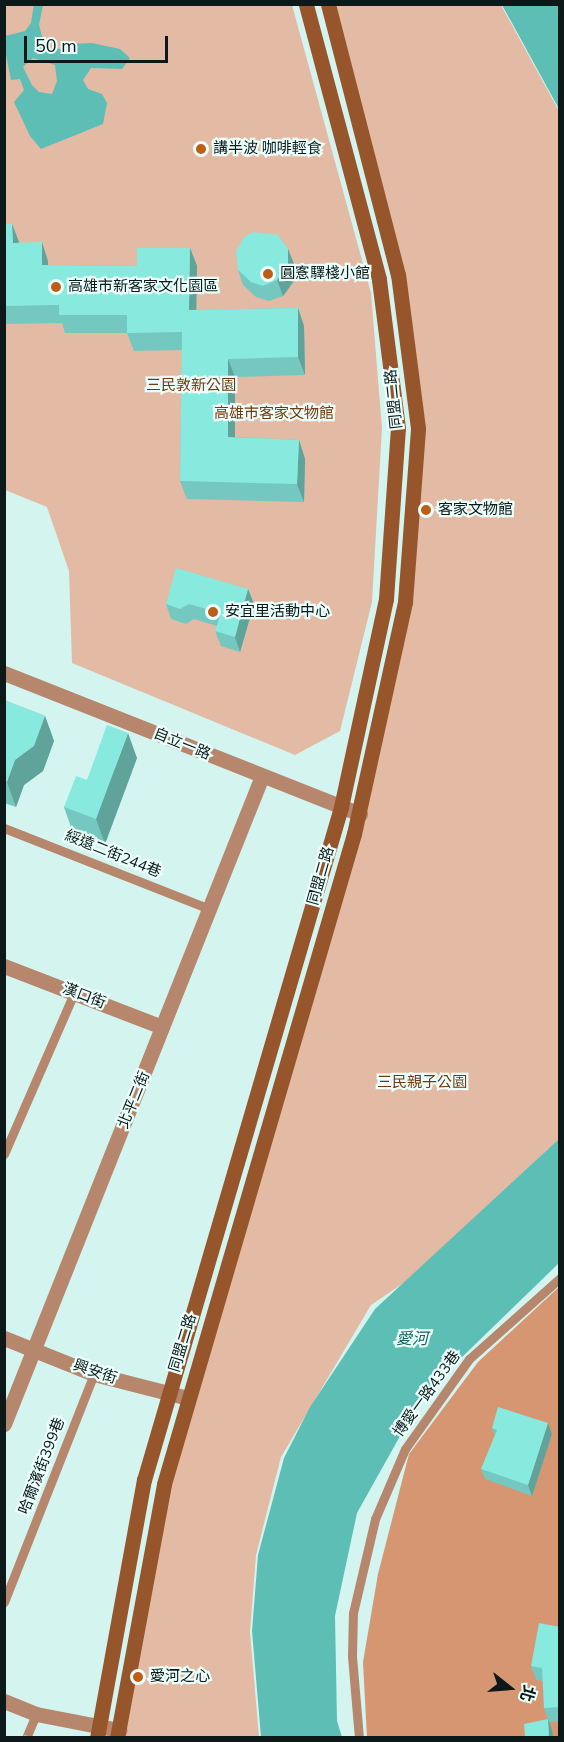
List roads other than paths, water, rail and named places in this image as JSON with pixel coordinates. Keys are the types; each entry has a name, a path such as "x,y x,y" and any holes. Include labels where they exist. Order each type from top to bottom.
{"street":[{"name":"同盟二路","path":"98,1732 144,1480 341,807 386,599 398,428 379,279 306,4"},
{"name":"同盟二路","path":"118,1734 164,1484 360,814 405,602 418,428 398,275 328,4"},
{"name":"自立一路","path":"4,673 360,814"},
{"name":"北平二街","path":"4,1424 262,776"},
{"name":"漢口街","path":"4,966 162,1028"},
{"name":"興安街","path":"4,1338 94,1374 188,1398"},
{"path":"4,1701 36,1714 98,1732 118,1734"}],"lane":[{"path":"398,428 418,428"},
{"name":"綏遠二街244巷","path":"4,828 210,909"},
{"path":"4,1154 74,993"},
{"name":"博愛一路433巷","path":"359,1737 352,1656 353,1613 375,1519 405,1449 469,1359 560,1278"},
{"name":"哈爾濱街399巷","path":"4,1602 94,1374"},
{"path":"27,1737 36,1714"}],"water":[{"path":"34,4 43,5 39,25 45,48 65,49 69,44 92,43 120,49 130,58 122,69 91,68 83,80 88,89 102,94 107,103 103,124 41,149 30,136 14,102 24,90 20,79 11,80 5,50 5,36 25,31 31,23","holes":["33,58 55,65 57,81 52,94 39,92 32,85 23,67"]},
{"path":"502,5 559,5 559,109 512,23"},
{"name":"愛河","path":"559,1139 559,1263 423,1395 357,1513 335,1616 337,1721 342,1737 261,1737 252,1631 258,1555 284,1458 310,1407 375,1309"}],"place":[{"name":"講半波 咖啡輕食","path":"201,149"},
{"name":"圓愙驛棧小館","path":"268,274"},
{"name":"高雄市新客家文化園區","path":"56,287"},
{"name":"客家文物館","path":"426,510"},
{"name":"安宜里活動中心","path":"213,612"},
{"name":"愛河之心","path":"138,1677"}],"park label":[{"name":"三民敦新公園","path":"191,386"},
{"name":"高雄市客家文物館","path":"274,414"},
{"name":"三民親子公園","path":"422,1083"}]}
